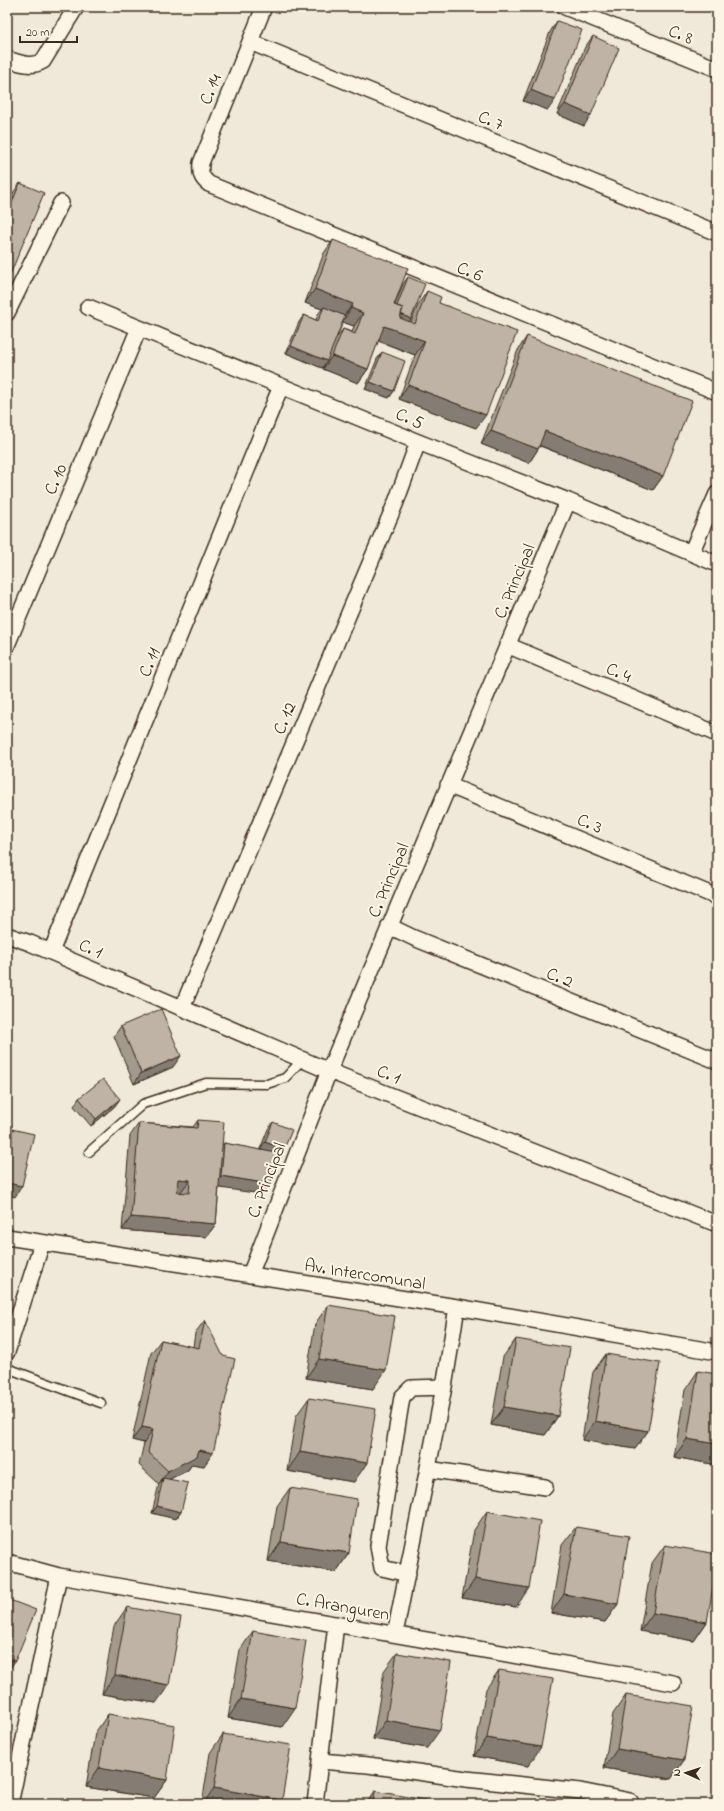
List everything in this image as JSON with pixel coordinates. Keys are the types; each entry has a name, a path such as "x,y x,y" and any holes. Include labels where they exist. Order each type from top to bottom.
{"street":[{"path":"7,59 29,65 37,65 43,61 76,7"},
{"name":"C. 14","path":"209,184 201,176 201,163 264,7"},
{"name":"C. 8","path":"565,7 717,69"},
{"name":"C. 7","path":"250,42 717,233"},
{"name":"C. 6","path":"209,184 717,392"},
{"path":"7,313 61,203"},
{"name":"C. 5","path":"88,307 418,442 568,501 717,564"},
{"name":"C. 10","path":"7,645 139,328"},
{"name":"C. 11","path":"51,952 281,386"},
{"name":"C. 12","path":"182,1008 396,502 418,442"},
{"path":"691,553 717,494"},
{"name":"C. Principal","path":"250,1275 329,1071 568,501"},
{"name":"C. 4","path":"507,645 717,734"},
{"name":"C. 3","path":"448,785 717,897"},
{"name":"C. 2","path":"390,926 414,938 717,1062"},
{"path":"7,935 51,952"},
{"name":"C. 1","path":"51,952 302,1060 717,1224"},
{"name":"Av. Intercomunal","path":"7,1237 457,1307 717,1352"},
{"path":"7,1352 42,1242"},
{"path":"395,1634 444,1387 457,1307"},
{"path":"408,1574 382,1568 378,1546 402,1396 411,1388 444,1387"},
{"path":"428,1469 545,1487"},
{"name":"C. Aranguren","path":"7,1562 59,1576 673,1683"},
{"path":"10,1804 59,1576"},
{"path":"315,1804 336,1624"},
{"path":"320,1762 368,1765 466,1779 580,1791 630,1801"}],"lane":[{"path":"90,1152 142,1104 206,1083 267,1084 285,1078 302,1060"},
{"path":"7,1368 102,1402"}],"building":[{"path":"557,21 582,30 555,100 531,90"},
{"path":"593,36 619,48 591,115 565,104"},
{"path":"20,183 44,193 7,282 7,215"},
{"path":"333,240 408,268 394,305 403,308 400,318 415,324 427,291 441,297 439,303 517,332 486,415 408,385 425,341 384,326 368,369 332,356 343,329 355,334 363,313 351,308 353,304 315,289"},
{"path":"408,277 425,284 411,319 401,314 403,308 397,306"},
{"path":"324,307 345,316 327,361 291,346 304,315 318,321"},
{"path":"527,336 692,401 663,476 545,431 538,449 491,431"},
{"path":"382,352 405,361 394,391 370,382"},
{"path":"161,1009 181,1056 141,1073 121,1026"},
{"path":"103,1079 120,1099 96,1119 79,1098"},
{"path":"198,1120 224,1122 216,1224 131,1217 139,1123 197,1128","holes":["178,1179 190,1180 189,1193 177,1192"]},
{"path":"273,1122 292,1130 284,1149 265,1142"},
{"path":"7,1128 34,1134 22,1186 7,1183"},
{"path":"224,1143 282,1154 270,1184 221,1176"},
{"path":"328,1305 395,1316 386,1370 319,1359"},
{"path":"205,1320 223,1356 235,1359 213,1453 199,1450 197,1456 168,1471 148,1452 153,1429 142,1427 161,1340 199,1348"},
{"path":"516,1339 570,1348 558,1416 504,1407"},
{"path":"606,1354 660,1363 648,1431 595,1421"},
{"path":"698,1371 717,1374 717,1444 687,1439"},
{"path":"309,1398 376,1409 367,1463 300,1452"},
{"path":"163,1478 188,1483 181,1512 157,1506"},
{"path":"290,1488 357,1499 349,1553 281,1542"},
{"path":"487,1511 540,1521 529,1588 475,1579"},
{"path":"576,1527 629,1536 618,1604 564,1594"},
{"path":"665,1545 717,1554 717,1563 707,1622 653,1613"},
{"path":"7,1599 36,1610 15,1661 7,1658"},
{"path":"127,1607 181,1617 169,1685 115,1675"},
{"path":"253,1631 306,1641 295,1708 241,1699"},
{"path":"397,1653 451,1662 440,1730 386,1720"},
{"path":"499,1670 553,1679 541,1747 487,1738"},
{"path":"626,1695 693,1706 684,1760 617,1749"},
{"path":"108,1714 175,1725 167,1780 99,1768"},
{"path":"223,1734 291,1745 282,1800 214,1788"},
{"path":"375,1791 442,1803 442,1804 373,1804"}]}
